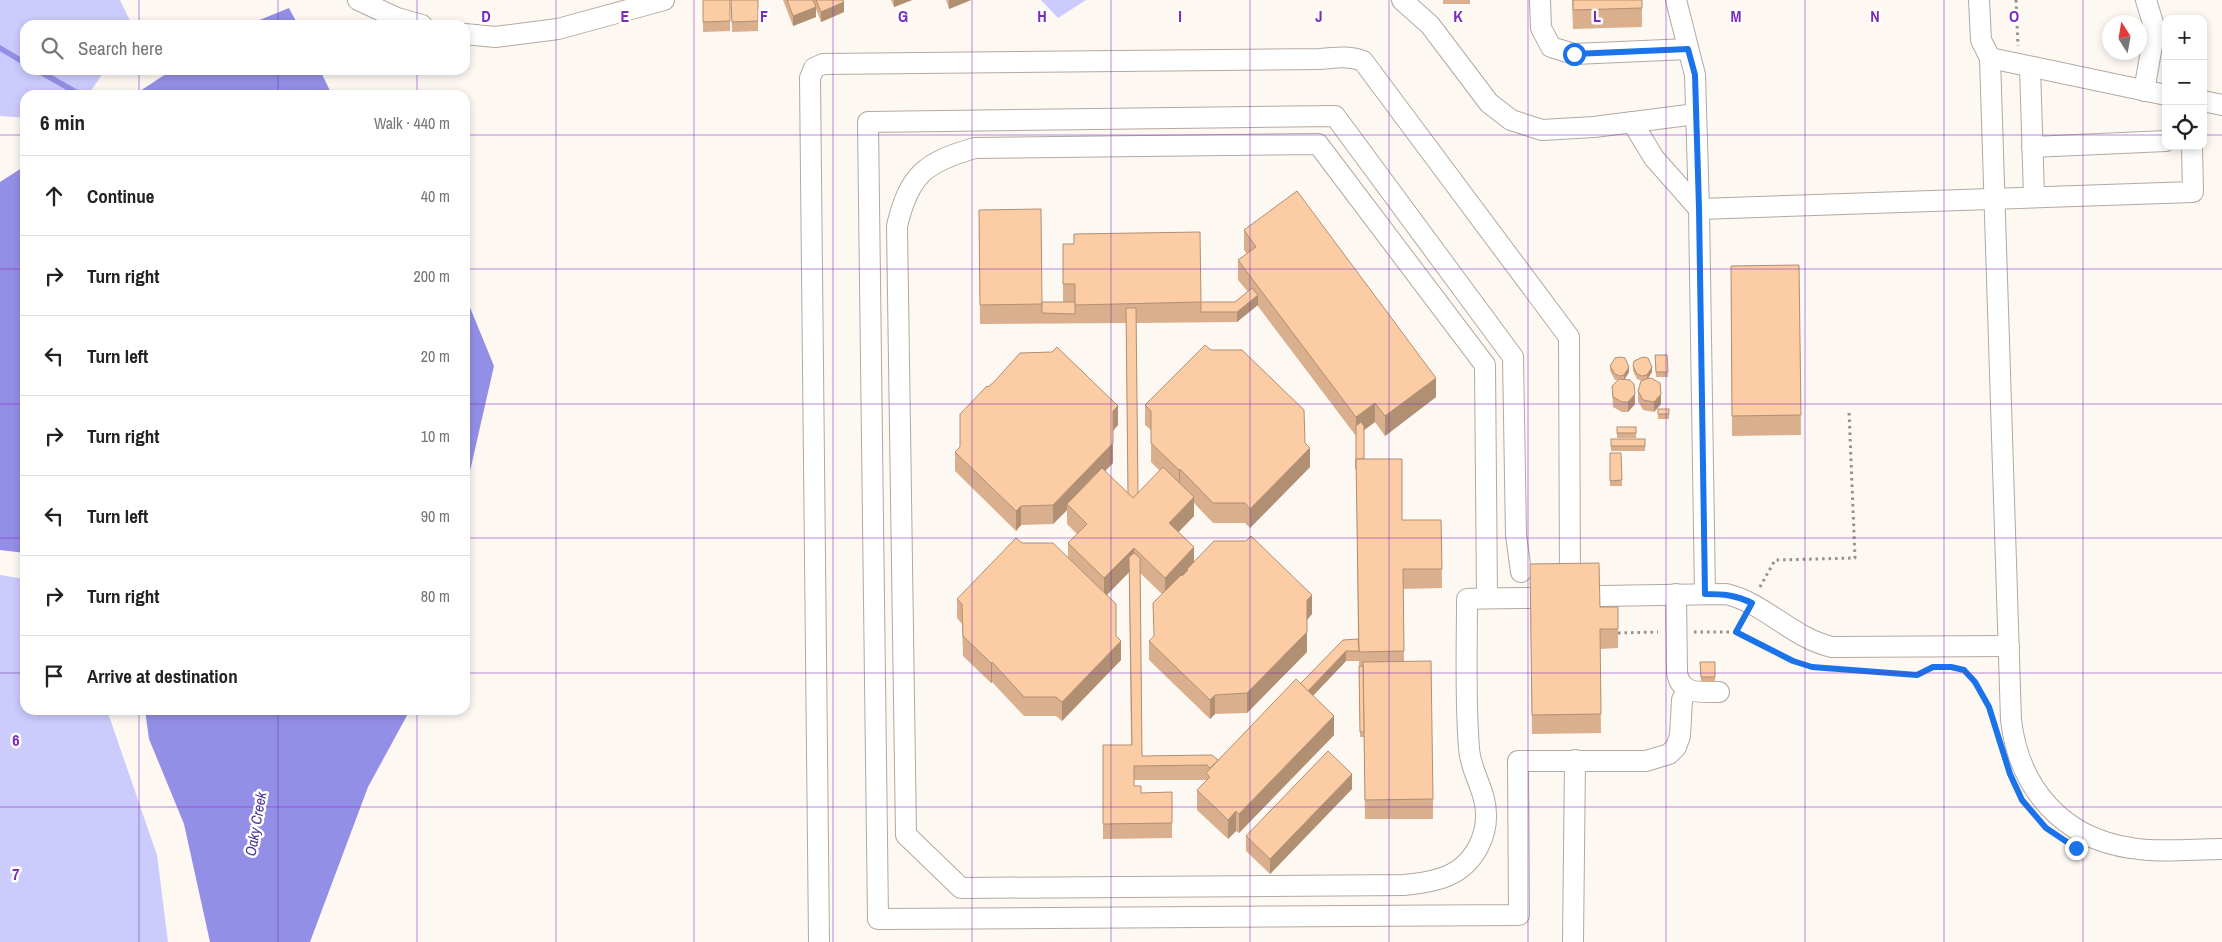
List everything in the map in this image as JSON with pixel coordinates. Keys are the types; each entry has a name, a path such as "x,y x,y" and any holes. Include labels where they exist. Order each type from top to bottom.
{"lane":[{"path":"358,0 404,20"},
{"path":"470,34 495,37 558,29 664,0"},
{"path":"1402,0 1430,25 1489,103 1511,120 1542,130 1594,127 1696,114"},
{"path":"1540,0 1541,28 1551,47 1574,54 1688,49"},
{"path":"1676,0 1695,75 1705,594"},
{"path":"1979,0 1981,40 1990,58 2011,720 2017,753 2031,784 2052,810 2080,832 2114,845 2150,850 2222,849"},
{"path":"2144,91 2154,34 2153,23 2146,0"},
{"path":"819,942 810,78 814,68 823,64 1319,59 1344,56 1354,57 1363,61 1569,337 1570,583"},
{"path":"1990,58 2162,94"},
{"path":"2030,67 2034,197"},
{"path":"2207,102 2222,105"},
{"path":"1521,572 1516,535 1513,357 1335,116 868,122 878,919 1519,915 1518,761 1646,761 1669,754 1676,747 1680,736 1682,700 1687,690"},
{"path":"1632,122 1654,158 1699,208 2193,192 2192,150"},
{"path":"2032,147 2162,141"},
{"path":"1487,598 1485,365 1318,144 975,148 939,160 922,171 910,186 897,226 906,835 961,888 1404,886 1444,878 1473,858 1486,828 1484,797 1478,784 1469,749 1466,599 1530,598"},
{"path":"1676,594 1678,678 1687,690 1693,692 1719,692"},
{"path":"1599,596 1726,594 1738,596 1804,637 1817,643 1832,646 2009,646"},
{"path":"1573,942 1575,760"}],"path":[{"path":"1736,632 1776,560 1855,558 1850,411"},
{"path":"1618,633 1736,632 1793,661 1812,667 1917,675 1930,668 1940,667"},
{"path":"1946,667 1957,668 1970,675 1992,714"}],"shaded area":[{"path":"0,0 120,0 130,20 20,20 20,75 102,75 91,90 20,90 20,118 0,116"},
{"path":"1041,0 1086,0 1058,18"},
{"path":"0,575 20,578 20,715 109,715 157,855 168,942 0,942"}],"water":[{"path":"289,8 295,20 259,20"},
{"path":"164,75 322,75 330,90 142,90"},
{"path":"20,169 20,552 0,550 0,182"},
{"path":"470,307 494,366 470,471"},
{"path":"146,715 407,715 368,787 310,942 210,942 184,824 149,739"}],"building":[{"path":"703,0 730,0 730,21 703,22"},
{"path":"731,0 758,0 758,21 732,22"},
{"path":"787,0 813,0 816,7 793,16"},
{"path":"816,0 843,0 844,2 821,12"},
{"path":"1573,0 1642,0 1642,8 1573,10"},
{"path":"1297,191 1436,378 1385,416 1375,403 1356,417 1238,260 1256,247 1244,230"},
{"path":"1041,209 1042,304 980,305 979,210"},
{"path":"1200,232 1201,302 1075,305 1075,284 1063,284 1063,244 1074,244 1074,234"},
{"path":"1799,265 1801,415 1732,416 1731,266"},
{"path":"1252,288 1258,295 1237,312 1201,312 1201,302 1235,302"},
{"path":"1042,302 1075,302 1075,314 1042,313"},
{"path":"1126,308 1136,308 1138,493 1133,498 1128,494"},
{"path":"1205,345 1211,350 1242,350 1304,410 1305,443 1310,448 1250,509 1245,503 1213,503 1151,443 1151,411 1145,405"},
{"path":"1057,347 1118,406 1113,411 1113,443 1053,505 1021,506 1016,511 955,452 960,447 960,414 987,386 994,382 1020,353 1052,352"},
{"path":"1655,355 1667,355 1668,372 1656,372"},
{"path":"1643,357 1648,358 1652,367 1647,375 1642,376 1637,374 1633,366 1634,361"},
{"path":"1615,358 1625,358 1629,367 1624,375 1620,376 1615,374 1610,366"},
{"path":"1651,378 1660,383 1661,394 1654,402 1643,400 1638,391 1641,381"},
{"path":"1619,379 1630,380 1634,384 1635,394 1628,402 1622,402 1613,397 1612,386"},
{"path":"1658,409 1669,409 1669,414 1658,414"},
{"path":"1361,422 1364,426 1364,459 1356,459 1356,426"},
{"path":"1617,427 1636,427 1636,433 1617,433"},
{"path":"1611,439 1645,439 1645,446 1611,446"},
{"path":"1610,453 1621,453 1622,480 1610,481"},
{"path":"1356,459 1402,459 1402,520 1441,520 1442,569 1403,569 1404,651 1359,652"},
{"path":"1163,467 1194,497 1169,523 1194,547 1165,578 1134,548 1104,578 1068,543 1087,524 1067,504 1102,468 1133,498"},
{"path":"1251,536 1312,595 1307,600 1307,632 1247,693 1215,695 1210,700 1149,641 1154,636 1153,603 1188,570 1214,541 1246,541"},
{"path":"1016,538 1022,543 1053,543 1116,604 1116,636 1121,641 1062,702 1056,697 1024,697 992,662 963,636 962,604 957,599"},
{"path":"1134,553 1140,558 1142,756 1212,755 1218,760 1210,768 1207,765 1134,766 1134,786 1141,786 1141,793 1172,792 1172,823 1103,824 1103,745 1132,745 1129,557"},
{"path":"1599,563 1600,607 1618,607 1618,629 1600,629 1601,714 1532,715 1530,564"},
{"path":"1358,639 1359,651 1346,651 1308,691 1300,684 1343,640"},
{"path":"1431,661 1433,799 1365,800 1363,662"},
{"path":"1700,662 1715,662 1715,677 1701,677"},
{"path":"1359,666 1363,666 1364,732 1360,732"},
{"path":"1296,679 1334,716 1239,814 1236,811 1228,820 1197,790 1210,777 1206,773"},
{"path":"1328,751 1352,774 1270,859 1246,836"}],"waterway":[{"name":"Oaky Creek","path":"0,48 20,60"},
{"name":"Oaky Creek","path":"46,75 72,90"}],"route":[{"path":"1574,54 1688,49 1695,75 1705,594 1738,596 1752,603 1736,632 1799,663 1812,667 1917,675 1933,667 1951,667 1964,670 1975,682 1989,707 1995,721 2000,747 2010,774 2027,808 2046,828 2076,848"}]}
